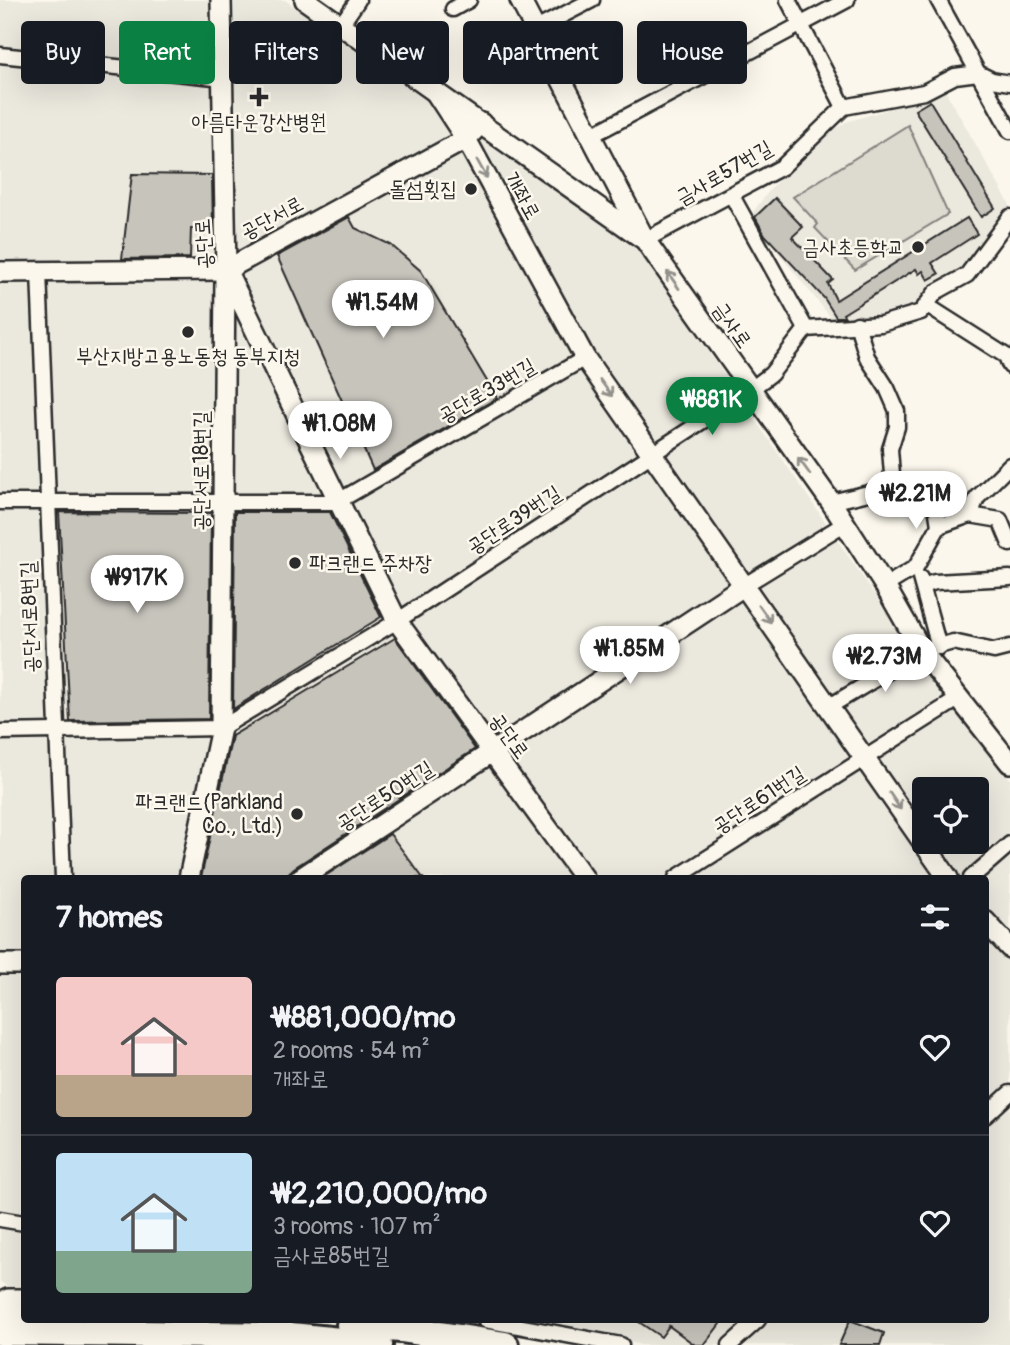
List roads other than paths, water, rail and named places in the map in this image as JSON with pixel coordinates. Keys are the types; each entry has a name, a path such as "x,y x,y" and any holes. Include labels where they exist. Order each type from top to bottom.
{"highway":[{"path":"0,1313 21,1313"},
{"path":"274,1323 379,1345"},
{"path":"0,1332 498,1327"}],"street":[{"name":"공단로","path":"222,0 226,270 397,621 582,875"},
{"name":"개좌로","path":"305,0 335,21"},
{"path":"342,24 358,0"},
{"path":"453,9 469,0"},
{"name":"금사로","path":"520,0 532,21"},
{"path":"551,21 592,0"},
{"path":"788,0 844,107 924,92 955,76 978,74 1010,83"},
{"path":"592,135 846,0"},
{"path":"938,0 1010,131"},
{"name":"개좌로","path":"342,26 434,90 466,139 585,358 946,875"},
{"path":"0,55 224,78"},
{"name":"금사로","path":"565,84 645,240 831,502 885,586 930,649 958,699 1010,763"},
{"name":"금사로","path":"434,90 645,240"},
{"name":"금사로57번길","path":"645,240 782,167 844,107"},
{"name":"공단서로","path":"0,272 226,270 466,139 481,123"},
{"path":"587,199 612,176"},
{"path":"732,196 806,329"},
{"path":"654,455 771,374 806,329 904,320 921,312 936,292 967,275 1010,217"},
{"name":"공단서로18번길","path":"190,875 221,728 226,270"},
{"name":"공단서로8번길","path":"39,272 63,875"},
{"path":"926,306 1006,356 1010,366"},
{"path":"857,324 867,357 887,388 897,411 897,427 890,449 893,487"},
{"name":"공단로33번길","path":"337,502 585,358"},
{"name":"공단로39번길","path":"397,621 654,455"},
{"path":"970,515 977,498 1010,466"},
{"path":"831,502 906,484 929,489 936,506 939,526 916,568 885,586"},
{"path":"0,502 337,502"},
{"path":"939,526 970,515 1005,520 1010,544"},
{"path":"745,585 844,524"},
{"path":"916,568 923,586 930,649"},
{"path":"923,586 935,582 1010,578"},
{"name":"공단로50번길","path":"306,875 745,585"},
{"path":"0,732 221,728 397,621"},
{"path":"830,706 930,649 953,642 994,651 1010,647"},
{"path":"865,756 958,699"},
{"name":"공단로61번길","path":"681,875 865,756"},
{"path":"974,875 1010,844"},
{"path":"989,926 1010,948"},
{"path":"0,964 21,964"},
{"path":"989,1112 1010,1093"},
{"path":"0,1219 21,1222"},
{"path":"0,1303 8,1299 21,1298"},
{"path":"730,1345 755,1323"},
{"path":"498,1327 621,1345"}],"place":[{"name":"아름다운강산병원","path":"259,97"},
{"name":"돌섬횟집","path":"471,189"},
{"name":"금사초등학교","path":"918,247"},
{"name":"부산지방고용노동청 동부지청","path":"188,332"},
{"name":"파크랜드 주차장","path":"295,563"},
{"name":"파크랜드(Parkland Co., Ltd.)","path":"297,814"}]}
